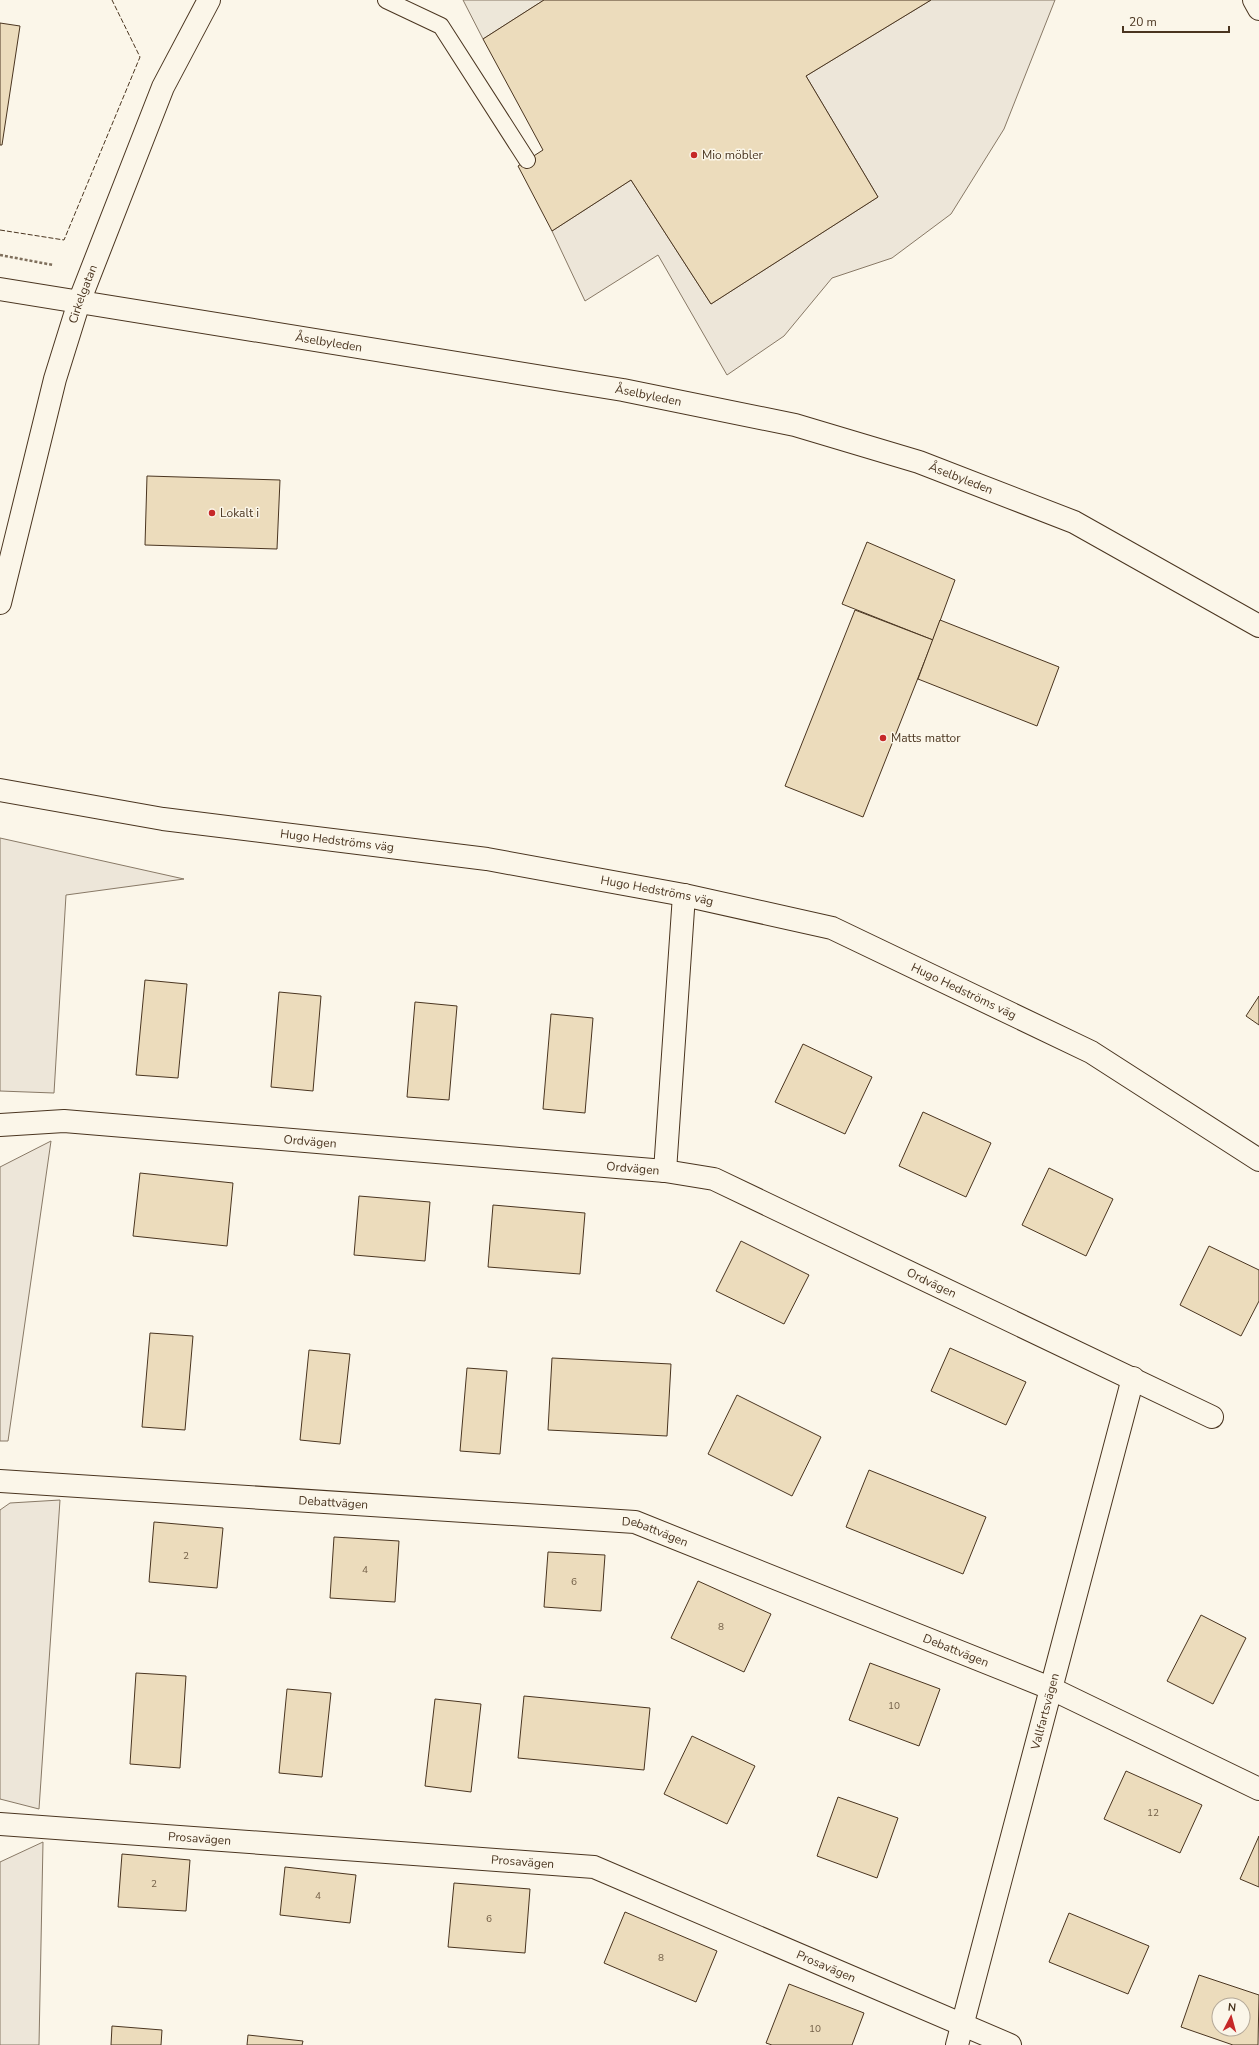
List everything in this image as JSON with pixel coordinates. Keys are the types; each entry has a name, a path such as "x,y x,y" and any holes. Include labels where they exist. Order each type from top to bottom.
{"main road":[{"name":"Cirkelgatan","path":"0,603 55,380 79,302 163,87 209,0"},
{"path":"1254,0 1259,9"},
{"name":"Åselbyleden","path":"0,289 623,390 795,425 919,462 1074,522 1259,626"},
{"name":"Hugo Hedströms väg","path":"0,790 163,819 487,859 684,895 832,928 1091,1052 1259,1160"},
{"path":"665,1171 684,895"},
{"name":"Ordvägen","path":"0,1126 64,1120 665,1171 714,1179 1212,1417"},
{"name":"Vallfartsvägen","path":"957,2045 1133,1378"},
{"name":"Debattvägen","path":"0,1481 636,1522 1050,1688 1259,1789"},
{"name":"Prosavägen","path":"0,1824 594,1867 1010,2045"}],"lane":[{"path":"386,0 441,26 527,160"}],"path":[{"path":"0,255 90,272"}],"shaded area":[{"path":"463,0 544,0 483,39"},
{"path":"931,0 1055,0 1004,129 951,214 892,258 832,278 784,336 727,375 658,255 585,301 552,231 631,180 711,304 878,197 806,76"},
{"path":"0,838 184,879 66,895 54,1093 0,1091"},
{"path":"51,1141 8,1441 0,1441 0,1167"},
{"path":"60,1500 39,1809 0,1799 0,1510 10,1503"},
{"path":"43,1842 39,2045 0,2045 0,1862"}],"building":[{"name":"Mio möbler","path":"544,0 931,0 806,76 878,197 711,304 631,180 552,231 518,166 543,150 483,39"},
{"path":"0,23 20,26 2,145 0,145"},
{"name":"Lokalt i","path":"147,476 280,480 277,549 145,545"},
{"path":"867,542 955,580 933,640 842,604"},
{"path":"855,610 933,640 863,817 785,786"},
{"path":"940,620 1059,667 1037,726 918,679"},
{"path":"145,980 187,984 178,1078 136,1075"},
{"path":"279,992 321,996 313,1091 271,1087"},
{"path":"1259,996 1259,1025 1246,1016"},
{"path":"415,1002 457,1006 449,1100 407,1097"},
{"path":"551,1014 593,1018 585,1113 543,1109"},
{"path":"803,1044 872,1077 845,1134 775,1102"},
{"path":"923,1112 991,1143 966,1197 899,1166"},
{"path":"1049,1168 1113,1199 1086,1256 1022,1225"},
{"path":"140,1173 233,1183 227,1246 133,1236"},
{"path":"359,1196 430,1202 425,1261 354,1255"},
{"path":"493,1205 585,1213 580,1274 488,1267"},
{"path":"741,1241 809,1275 784,1324 716,1291"},
{"path":"1209,1246 1259,1270 1259,1301 1241,1336 1180,1305"},
{"path":"150,1333 193,1336 185,1430 142,1427"},
{"path":"950,1348 1026,1382 1006,1425 931,1391"},
{"path":"309,1350 350,1354 340,1444 300,1440"},
{"path":"552,1358 671,1364 667,1436 548,1430"},
{"path":"467,1368 507,1371 500,1454 460,1451"},
{"path":"737,1395 821,1437 792,1496 708,1454"},
{"path":"869,1470 986,1517 963,1574 846,1527"},
{"path":"154,1522 223,1528 217,1588 149,1582"},
{"path":"334,1537 399,1541 395,1602 330,1598"},
{"path":"548,1552 605,1555 601,1611 544,1607"},
{"path":"698,1581 771,1614 744,1672 671,1638"},
{"path":"1201,1615 1246,1638 1213,1704 1167,1681"},
{"path":"870,1663 940,1689 919,1746 849,1720"},
{"path":"136,1673 186,1676 180,1768 130,1764"},
{"path":"287,1689 331,1693 322,1777 279,1773"},
{"path":"524,1696 650,1708 644,1770 518,1758"},
{"path":"435,1699 481,1704 471,1792 425,1786"},
{"path":"692,1736 755,1766 727,1824 664,1794"},
{"path":"1126,1771 1202,1805 1180,1853 1104,1819"},
{"path":"838,1797 898,1818 877,1878 817,1856"},
{"path":"1259,1836 1259,1887 1240,1879"},
{"path":"122,1854 190,1860 186,1911 118,1907"},
{"path":"285,1867 356,1875 350,1923 280,1915"},
{"path":"454,1883 530,1889 525,1953 448,1947"},
{"path":"625,1912 717,1951 696,2002 604,1963"},
{"path":"1069,1913 1149,1946 1128,1994 1049,1962"},
{"path":"1199,1975 1259,1995 1258,2045 1233,2045 1181,2027"},
{"path":"789,1984 864,2013 852,2045 772,2045 766,2043"},
{"path":"112,2026 162,2030 161,2045 111,2045"},
{"path":"248,2035 303,2041 302,2045 247,2045"}],"fence":[{"path":"0,230 64,240 140,57 112,0"}],"place":[{"name":"Mio möbler","path":"694,155"},
{"name":"Lokalt i","path":"212,513"},
{"name":"Matts mattor","path":"883,738"}]}
